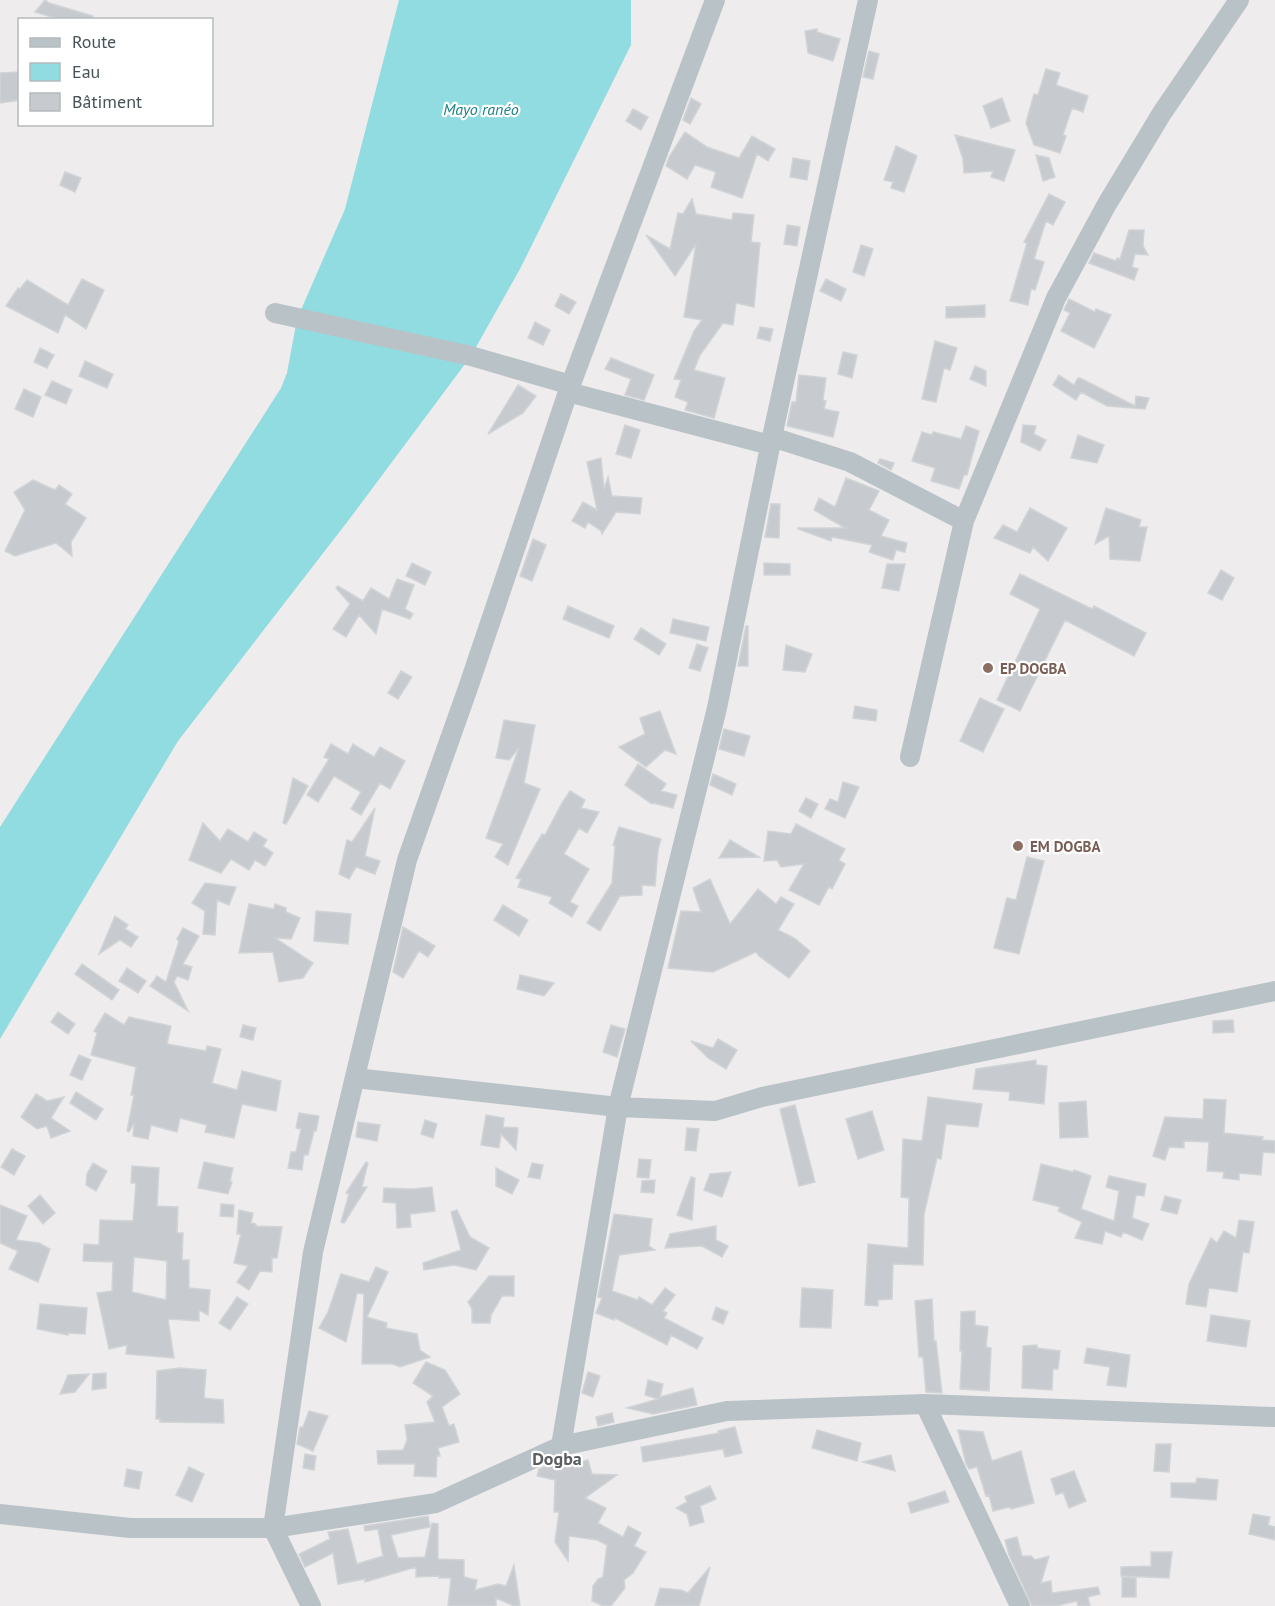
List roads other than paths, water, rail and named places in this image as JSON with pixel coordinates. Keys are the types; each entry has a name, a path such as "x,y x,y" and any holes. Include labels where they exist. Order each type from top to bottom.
{"street":[{"path":"311,1606 273,1528 313,1252 407,860 570,389 715,0"},
{"path":"561,1446 618,1107 717,708 771,441 868,0"},
{"path":"910,757 964,521 1056,298 1107,204 1161,113 1239,0"},
{"path":"275,313 471,356 570,389 850,462 964,521"},
{"path":"355,1078 618,1107 715,1111 762,1097 1275,992"},
{"path":"0,1514 130,1528 273,1528 436,1503 561,1446 727,1411 925,1404 1275,1417"},
{"path":"925,1404 1020,1606"}],"water":[{"name":"Mayo ranéo","path":"399,0 631,0 631,45 520,269 471,356 351,517 178,741 0,1039 0,827 281,388 287,373 297,319 345,209"}],"place":[{"name":"EP DOGBA","path":"988,668"},
{"name":"EM DOGBA","path":"1018,846"}],"district":[{"name":"Dogba","path":"557,1458"}]}
